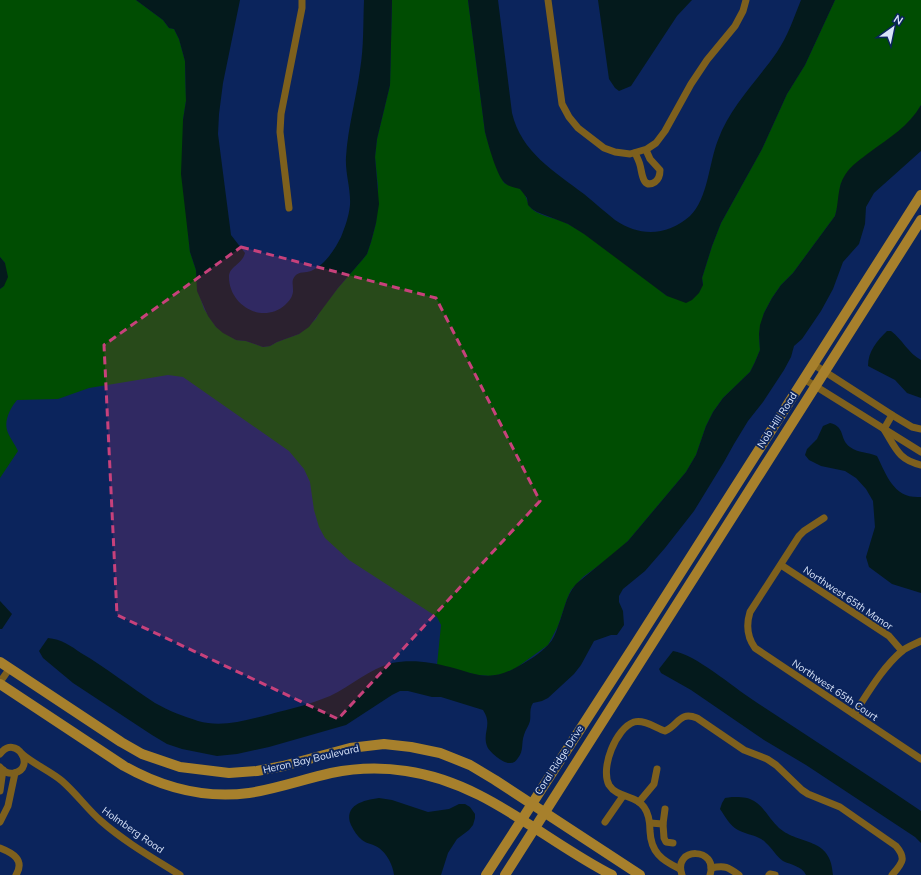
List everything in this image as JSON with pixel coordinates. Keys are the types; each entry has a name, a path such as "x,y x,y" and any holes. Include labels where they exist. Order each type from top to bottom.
{"main road":[{"name":"Nob Hill Road","path":"634,646 921,195"},
{"name":"Nob Hill Road","path":"645,653 921,220"},
{"name":"Coral Ridge Drive","path":"486,875 531,803 634,646"},
{"name":"Coral Ridge Drive","path":"505,875 645,653"},
{"name":"Heron Bay Boulevard","path":"0,662 121,742 142,754 180,767 228,773 257,771 283,766 350,748 384,744 411,747 440,753 470,764 640,875"},
{"name":"Heron Bay Boulevard","path":"0,683 142,776 162,784 182,790 204,794 250,793 332,773 354,770 384,769 407,771 460,786 490,800 591,864 612,875"}],"street":[{"path":"288,208 280,126 281,114 302,8 302,0"},
{"path":"548,0 562,104 569,117 578,128 604,148 630,154 641,151 656,142 665,131 691,84 707,60 735,26 743,11 746,0"},
{"path":"813,364 892,416 912,427 921,429"},
{"path":"804,378 921,452"},
{"path":"884,429 892,416"},
{"path":"884,429 898,454 906,460 921,466"},
{"path":"781,565 804,530 824,518"},
{"name":"Northwest 65th Court","path":"781,565 750,612 748,620 748,637 755,648 921,759"},
{"name":"Northwest 65th Manor","path":"781,565 889,636 902,651"},
{"path":"854,714 882,673 902,651 921,641"},
{"path":"0,683 10,668"},
{"path":"681,872 658,855 653,847 650,822 645,808 639,802 616,792 606,779 608,757 612,746 620,734 634,722 642,721 665,731 670,729 679,719 686,716 698,718 744,750 767,759 776,765 808,794 840,807 896,846 903,857 901,864 892,875"},
{"name":"Holmberg Road","path":"1,750 12,747 20,750 22,754 64,783 87,809 110,828 180,875"},
{"path":"1,819 8,806 18,771 24,761 22,754"},
{"path":"1,768 6,772 18,771 32,766 41,768"},
{"path":"0,791 1,768"},
{"path":"639,802 654,784 657,769"},
{"path":"605,822 623,796"},
{"path":"665,808 663,824 664,838 666,842 673,843"},
{"path":"650,822 663,824"},
{"path":"0,848 13,854 17,858 19,863 16,875"},
{"path":"681,872 681,864 686,856 696,853 708,859 710,872 723,866 728,867 739,875"},
{"path":"769,875 775,875"}],"highlighted area":[{"path":"241,247 436,298 540,501 338,719 117,615 104,345"}],"green space":[{"path":"0,0 136,0 163,20 169,28 174,29 179,39 185,61 186,101 183,120 188,232 190,252 196,270 198,291 204,309 216,327 236,340 246,341 263,347 270,346 299,334 316,319 320,311 338,288 367,254 376,223 378,187 375,157 377,139 390,85 392,0 468,0 485,132 491,152 504,183 522,190 533,210 566,223 596,241 667,296 703,285 702,278 721,223 762,149 787,94 805,65 835,0 921,0 921,105 916,114 906,125 841,183 835,216 793,273 781,285 772,298 764,313 759,334 760,350 755,362 750,372 723,398 713,412 706,426 696,455 686,472 628,541 609,558 583,577 571,590 558,626 548,645 516,668 503,674 491,676 477,675 437,665 441,625 437,617 349,560 325,538 319,527 314,510 310,482 304,469 289,451 183,377 168,375 89,388 58,399 17,400 12,406 6,426 18,451 0,478 0,289 4,286 5,263 0,257"}],"shaded area":[{"path":"136,0 240,0 223,83 218,134 231,235 245,253 241,260 231,270 229,277 230,287 241,303 248,309 267,313 276,311 285,305 292,296 293,279 295,276 297,274 311,271 321,265 333,251 341,237 348,217 350,205 346,157 348,135 363,44 364,0 392,0 390,85 377,139 375,157 379,204 371,242 367,254 338,288 309,327 299,334 270,346 263,347 246,341 236,340 223,333 216,327 208,316 197,291 196,270 190,252 181,174 183,120 186,101 185,61 179,39 174,29 169,28 163,20"},
{"path":"468,0 498,0 512,113 516,127 531,150 540,160 615,220 624,226 653,232 663,231 681,223 696,209 701,200 718,140 729,116 781,46 801,0 835,0 805,65 787,94 762,149 721,223 702,278 703,285 699,293 692,300 686,303 667,296 584,234 568,224 532,209 528,205 527,198 520,189 506,184 499,175 485,132"},
{"path":"598,0 692,0 677,16 631,86 619,91 609,79"},
{"path":"921,105 921,151 874,193 866,207 865,224 859,244 843,262 833,289 821,311 802,339 794,346 791,357 784,370 763,402 748,421 694,511 645,571 623,589 619,596 619,602 623,611 624,625 617,635 611,635 594,641 581,665 574,674 548,698 533,703 529,723 523,738 521,753 515,762 504,762 488,748 486,741 487,720 483,710 441,697 432,697 408,691 400,691 392,695 346,725 269,747 237,754 217,756 182,749 167,744 152,735 73,683 43,658 39,651 48,638 62,641 160,706 198,721 216,724 244,721 330,696 368,673 392,663 407,661 429,662 475,674 490,676 498,675 515,668 537,655 553,639 567,599 576,584 628,541 686,472 696,455 706,426 713,412 723,398 750,372 755,362 760,350 760,325 764,313 772,298 781,285 793,273 835,216 839,189 842,179 847,171 856,162 905,125"},
{"path":"0,257 5,263 8,277 4,286 0,289"},
{"path":"887,331 891,331 895,334 912,354 921,360 921,398 907,393 895,380 868,366 871,351"},
{"path":"830,423 838,427 844,440 850,447 877,456 888,478 898,490 912,497 921,497 921,593 892,584 869,567 866,557 875,527 873,501 866,489 856,478 845,471 821,466 809,460 805,455 807,449 817,439 823,426"},
{"path":"0,601 12,614 2,629 0,629"},
{"path":"673,651 682,653 703,664 753,700 921,811 921,843 915,837 806,765 764,740 691,690 661,673 659,669"},
{"path":"741,797 755,801 775,824 787,834 821,848 827,854 831,863 833,875 806,875 799,868 783,861 763,840 735,828 720,809 725,798"},
{"path":"379,798 392,800 428,812 449,809 459,804 465,804 470,807 475,814 473,825 457,839 448,853 441,875 394,875 391,864 385,853 377,847 364,841 357,835 349,818 352,808 361,802"}]}
